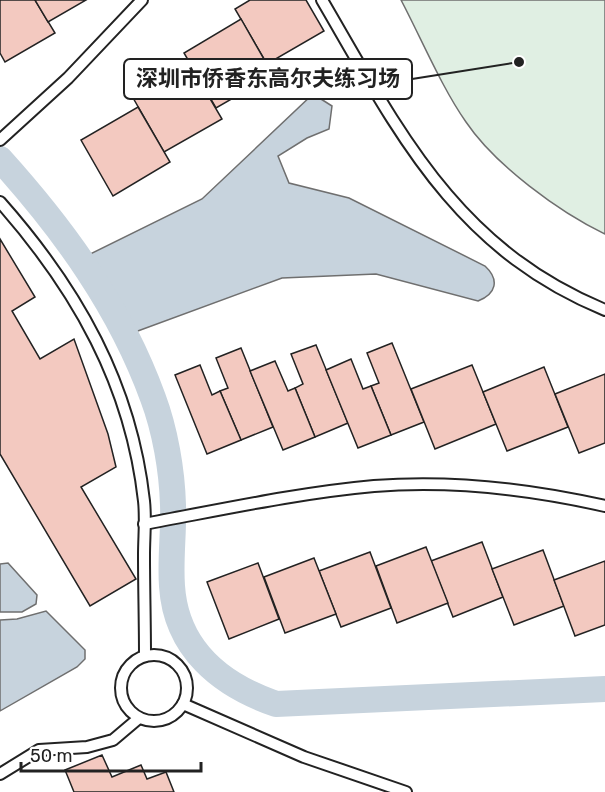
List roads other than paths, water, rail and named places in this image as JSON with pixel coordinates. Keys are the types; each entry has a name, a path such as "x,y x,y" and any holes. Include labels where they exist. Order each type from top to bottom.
{"lane":[{"path":"0,140 68,78 142,0"},
{"path":"322,0 401,136 437,185 480,230 527,268 580,300 605,310"},
{"path":"0,202 31,239 73,298 127,409 138,455 144,524 145,656"},
{"path":"144,524 314,493 376,486 428,485 500,488 562,496 605,506"},
{"path":"145,656 168,658 182,669 186,679 183,704 166,718 150,720 139,718 125,704 121,682 128,666 145,656"},
{"path":"183,704 304,757 406,792"},
{"path":"0,774 39,750 87,747 113,740 139,718"}],"waterway":[{"path":"0,159 24,186 88,271 107,301 140,365 157,410 169,464 173,505 172,586 175,608 182,628 192,646 205,662 237,686 276,704 605,689"}],"place":[{"name":"深圳市侨香东高尔夫练习场","path":"519,62"}]}
